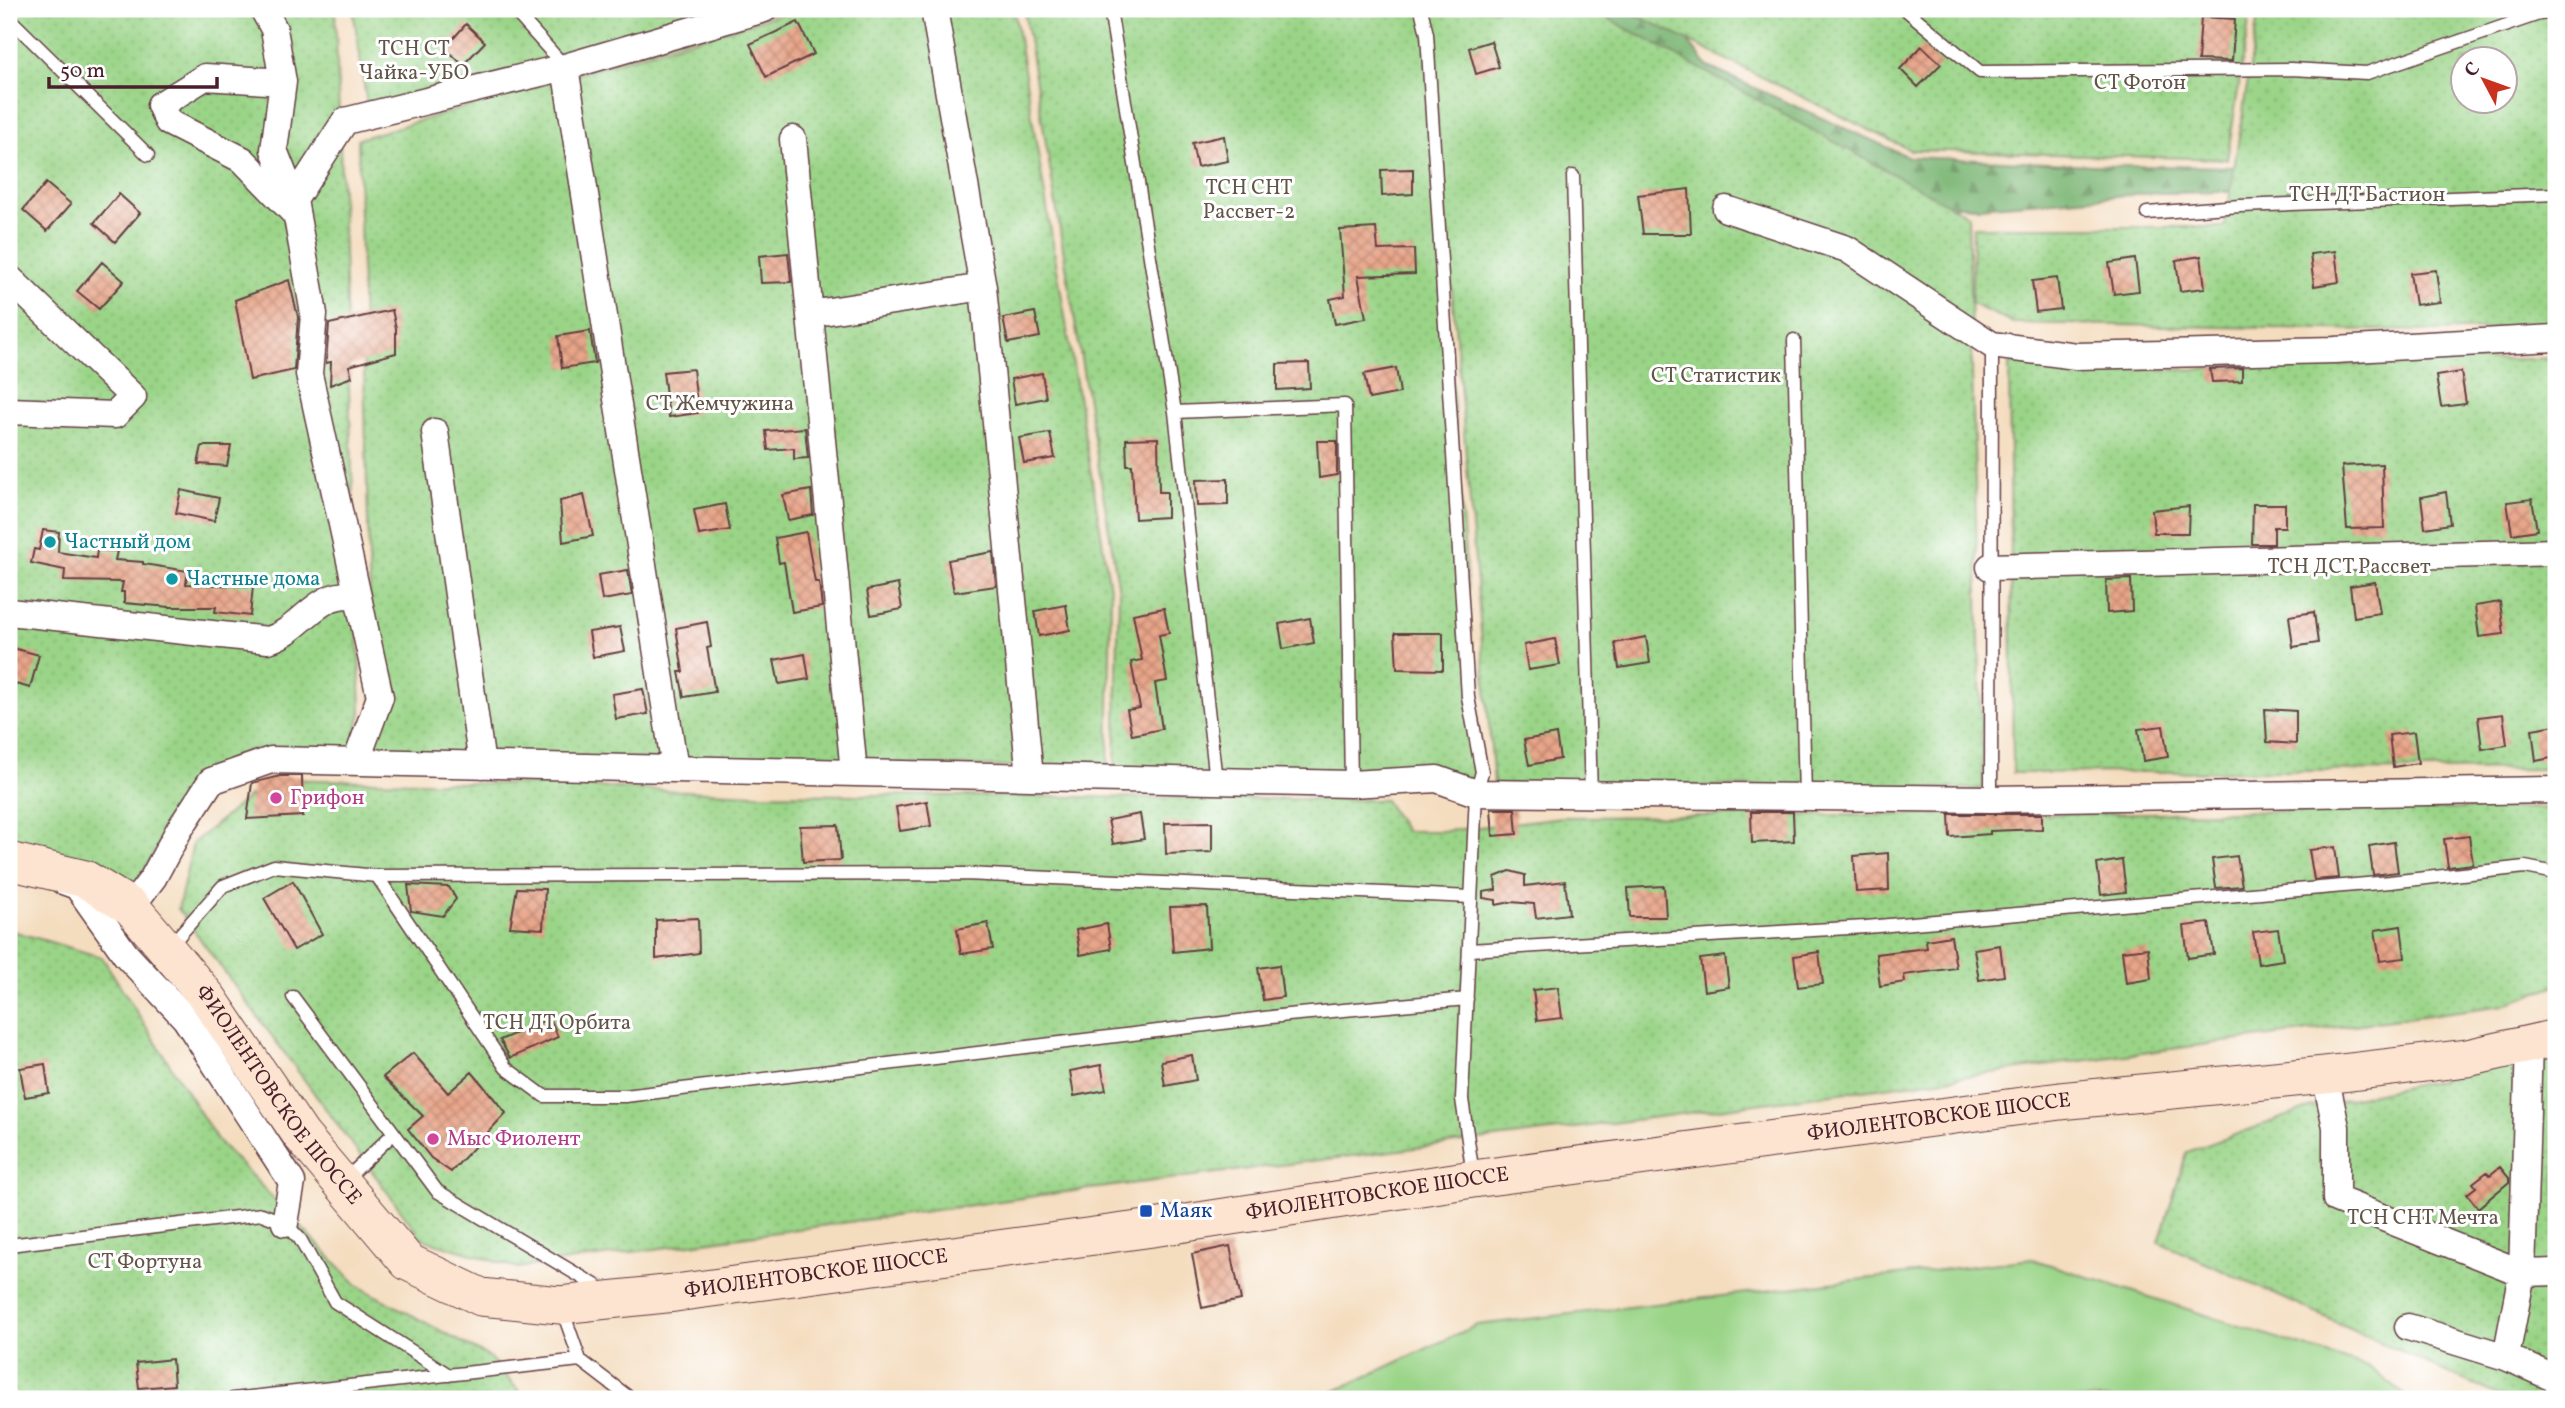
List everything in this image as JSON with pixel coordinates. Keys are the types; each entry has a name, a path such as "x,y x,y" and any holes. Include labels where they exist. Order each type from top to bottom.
{"main road":[{"name":"ФИОЛЕНТОВСКОЕ ШОССЕ","path":"9,862 85,879 131,907 208,998 301,1135 408,1262 481,1297 560,1305 1129,1231 1473,1179 2060,1101 2467,1058 2542,1041"}],"street":[{"path":"263,9 274,29 283,82 274,150 295,208 314,314 309,374 380,697 356,762"},
{"path":"934,9 982,287 1030,777"},
{"path":"295,208 345,121 565,67 748,11"},
{"path":"565,67 675,769"},
{"path":"283,82 205,77 160,105 168,122 243,160 295,208"},
{"path":"793,139 854,774"},
{"path":"1726,209 1847,249 1992,345 2076,356 2335,350 2556,338"},
{"path":"9,278 133,397 115,415 9,411"},
{"path":"810,314 982,287"},
{"path":"435,432 482,765"},
{"path":"1990,567 2556,552"},
{"path":"9,612 268,640 300,620 320,602 340,596 358,596"},
{"path":"131,907 153,878 178,830 211,780 271,760 1351,784 1437,779 1476,793 1591,796 1991,799 2556,790"},
{"path":"9,862 77,886 126,954 185,1018 292,1182 285,1223"},
{"path":"2506,1357 2522,1273 2542,1041"},
{"path":"2325,1075 2336,1127 2336,1199 2522,1273 2556,1272"},
{"path":"2409,1326 2506,1357 2556,1379"}],"lane":[{"path":"513,9 565,67"},
{"path":"1110,9 1175,411 1216,781"},
{"path":"1421,9 1427,34 1468,697 1482,772 1476,793 1462,1098 1473,1179"},
{"path":"1905,9 1980,72 2291,69 2367,73 2539,14 2556,12"},
{"path":"9,18 148,155"},
{"path":"1573,176 1591,796"},
{"path":"2147,213 2239,206 2556,194"},
{"path":"1794,340 1805,797"},
{"path":"1991,799 1992,345"},
{"path":"1175,411 1345,405 1351,784"},
{"path":"170,947 223,886 274,866 377,876 965,874 1471,897"},
{"path":"1469,950 1866,927 2390,882 2525,867 2556,873"},
{"path":"377,876 506,1068 544,1096 625,1096 1288,1015 1467,999"},
{"path":"293,997 437,1191 618,1299"},
{"path":"342,1183 394,1133"},
{"path":"9,1245 262,1214 285,1223 300,1239 335,1302 449,1375"},
{"path":"560,1305 580,1360 631,1399"},
{"path":"233,1399 580,1360"}],"green space":[{"path":"9,9 335,9 361,712 352,750 249,750 199,776 129,896 9,879"},
{"name":"ТСН СТ Чайка-УБО","path":"353,9 787,9 591,67 370,126"},
{"name":"СТ Жемчужина","path":"798,9 1014,9 1111,594 1108,769 374,753 358,139"},
{"name":"ТСН СНТ Рассвет-2","path":"1024,9 1425,9 1481,774 1477,789 1115,774 1119,591"},
{"name":"СТ Статистик","path":"1428,9 1591,9 1968,215 1983,789 1494,784"},
{"path":"1489,9 1663,9 1708,67 1909,157 2115,166 2272,167 2450,107 2450,116 2515,116 2556,179 2369,190 2155,193 1979,207 1759,195"},
{"name":"СТ Фотон","path":"1624,9 2251,9 2227,159 1910,150"},
{"name":"ТСН ДТ Бастион","path":"2259,9 2556,9 2556,327 2429,331 2013,323 1972,304 1973,227 2225,227"},
{"name":"ТСН ДСТ Рассвет","path":"2556,358 2556,769 2013,773 2009,363 2173,370"},
{"name":"ТСН ДТ Орбита","path":"270,779 519,784 755,794 1385,800 1405,831 1446,831 1562,817 2556,808 2556,985 2504,1005 1575,1128 1058,1193 517,1268 422,1239 178,909 193,843"},
{"name":"СТ Фортуна","path":"9,930 102,957 218,1141 358,1286 489,1357 526,1399 9,1399"},
{"name":"ТСН СНТ Мечта","path":"2556,1055 2556,1399 2506,1399 2159,1242 2187,1152 2312,1107"},
{"path":"2032,1259 2370,1368 2410,1399 1318,1399 1477,1325"}],"building":[{"path":"2201,17 2235,19 2232,61 2198,60"},
{"path":"798,22 814,54 766,77 750,44"},
{"path":"466,24 485,42 463,65 445,48"},
{"path":"1491,41 1499,67 1476,74 1469,48"},
{"path":"1922,46 1941,64 1918,87 1900,69"},
{"path":"1224,136 1228,161 1197,167 1192,143"},
{"path":"1413,169 1413,194 1382,196 1381,170"},
{"path":"46,183 71,204 47,231 23,210"},
{"path":"1689,189 1691,234 1643,234 1638,195"},
{"path":"119,194 140,213 115,242 94,223"},
{"path":"1376,228 1378,250 1414,249 1415,274 1358,276 1366,318 1335,324 1330,299 1345,296 1340,230"},
{"path":"2335,251 2339,282 2314,286 2310,254"},
{"path":"788,253 791,282 761,283 759,256"},
{"path":"2201,256 2205,288 2180,291 2176,260"},
{"path":"2135,259 2139,291 2114,294 2109,263"},
{"path":"102,262 124,281 99,309 77,291"},
{"path":"2436,270 2440,302 2415,305 2410,273"},
{"path":"2057,278 2061,309 2036,312 2032,281"},
{"path":"289,280 298,317 294,370 250,380 235,300"},
{"path":"392,310 396,328 396,353 349,366 352,377 330,385 331,362 326,363 329,324"},
{"path":"1035,312 1040,337 1008,343 1003,318"},
{"path":"590,331 595,363 562,368 558,336"},
{"path":"1309,363 1310,388 1277,390 1277,364"},
{"path":"1396,368 1400,393 1369,399 1364,374"},
{"path":"2242,368 2242,381 2212,382 2210,369"},
{"path":"693,369 698,413 669,417 663,372"},
{"path":"2461,372 2466,404 2441,407 2436,376"},
{"path":"1042,373 1046,398 1015,404 1011,379"},
{"path":"805,428 808,458 794,459 794,448 768,450 766,431"},
{"path":"1050,433 1055,458 1024,463 1019,438"},
{"path":"1158,438 1159,492 1167,492 1167,517 1135,519 1132,465 1127,465 1126,439"},
{"path":"1317,441 1337,441 1337,475 1319,478"},
{"path":"202,446 231,446 227,466 198,464"},
{"path":"2382,464 2384,528 2347,529 2342,466"},
{"path":"1228,479 1228,505 1197,506 1196,480"},
{"path":"181,490 219,498 214,521 176,513"},
{"path":"811,490 813,515 788,520 783,495"},
{"path":"2446,492 2450,524 2425,528 2421,497"},
{"path":"584,495 593,536 563,542 560,501"},
{"path":"2532,499 2537,530 2512,534 2507,502"},
{"path":"725,504 730,530 699,535 694,510"},
{"path":"2253,504 2285,504 2285,527 2274,527 2274,544 2252,544"},
{"path":"2189,506 2188,533 2154,533 2152,510"},
{"path":"43,530 59,532 58,552 96,558 97,550 117,551 115,560 143,562 188,571 186,584 253,586 250,616 215,612 216,607 124,603 124,592 121,592 123,582 64,581 65,570 31,563 34,549 39,550"},
{"path":"806,532 815,582 819,582 822,607 792,612 784,562 779,563 775,538"},
{"path":"993,552 996,586 954,592 948,560"},
{"path":"628,570 632,595 602,600 598,575"},
{"path":"2131,579 2132,611 2107,613 2106,580"},
{"path":"2375,582 2380,613 2354,617 2350,586"},
{"path":"898,584 902,609 871,615 867,590"},
{"path":"2500,602 2504,634 2479,637 2475,606"},
{"path":"1066,605 1070,630 1039,636 1035,611"},
{"path":"1164,608 1169,633 1159,635 1167,681 1155,683 1162,729 1132,735 1127,710 1140,708 1131,662 1142,660 1133,614"},
{"path":"2314,612 2318,643 2293,647 2289,616"},
{"path":"1310,618 1314,643 1283,649 1279,624"},
{"path":"707,622 711,647 707,648 715,692 684,697 676,628"},
{"path":"620,627 625,651 593,657 589,632"},
{"path":"1395,633 1443,633 1443,670 1397,669"},
{"path":"1646,637 1650,663 1619,668 1615,643"},
{"path":"1555,639 1560,665 1528,670 1524,645"},
{"path":"9,647 39,655 30,688 9,682"},
{"path":"805,654 809,679 779,684 774,660"},
{"path":"643,689 648,714 616,719 612,694"},
{"path":"2265,709 2296,711 2296,744 2267,742"},
{"path":"2503,714 2507,745 2482,749 2478,717"},
{"path":"2556,725 2556,757 2536,761 2532,729"},
{"path":"2163,726 2168,757 2143,761 2138,729"},
{"path":"2414,732 2418,763 2393,767 2389,735"},
{"path":"1556,734 1560,759 1529,765 1524,740"},
{"name":"Грифон","path":"280,776 302,776 303,816 247,819 252,783"},
{"path":"927,801 931,826 900,831 896,807"},
{"path":"1491,809 1515,809 1517,834 1493,836"},
{"path":"1751,812 1793,812 1794,841 1752,843"},
{"path":"1140,814 1144,839 1113,844 1108,820"},
{"path":"1949,814 2042,814 2042,829 1990,831 1990,834 1950,837"},
{"path":"1212,822 1212,852 1166,854 1165,823"},
{"path":"838,825 841,860 803,862 800,826"},
{"path":"2469,836 2473,864 2448,867 2444,839"},
{"path":"2394,842 2398,872 2373,875 2369,846"},
{"path":"2335,847 2339,878 2314,880 2309,850"},
{"path":"1888,853 1889,890 1856,892 1854,856"},
{"path":"2237,856 2242,886 2216,888 2212,859"},
{"path":"2122,860 2126,892 2101,895 2097,864"},
{"path":"1510,871 1525,875 1525,886 1565,881 1569,914 1536,918 1534,904 1511,902 1496,905 1496,900 1483,898 1483,892 1496,890 1495,877"},
{"path":"293,881 322,934 294,950 264,898"},
{"path":"408,885 449,887 456,899 443,916 411,911"},
{"path":"1664,886 1666,917 1630,917 1628,888"},
{"path":"517,888 545,889 543,929 510,927"},
{"path":"1207,906 1209,948 1173,952 1170,907"},
{"path":"698,918 699,953 656,959 656,920"},
{"path":"988,923 993,949 961,954 957,929"},
{"path":"2209,923 2214,954 2188,958 2184,926"},
{"path":"1107,924 1111,949 1080,955 1076,930"},
{"path":"2401,926 2405,958 2380,961 2375,930"},
{"path":"2278,929 2283,960 2258,964 2253,932"},
{"path":"1951,936 1956,968 1904,975 1905,982 1880,986 1876,954 1927,948 1926,940"},
{"path":"2000,945 2004,976 1979,980 1974,949"},
{"path":"2148,948 2151,979 2126,983 2122,951"},
{"path":"1819,952 1823,984 1798,987 1794,956"},
{"path":"1725,956 1729,987 1704,991 1700,959"},
{"path":"1279,965 1283,997 1263,1000 1258,968"},
{"path":"1558,987 1562,1018 1537,1021 1533,990"},
{"path":"550,1018 558,1037 510,1058 500,1040"},
{"path":"413,1053 448,1093 472,1072 506,1113 451,1172 431,1158 408,1129 423,1116 383,1077"},
{"path":"1192,1055 1196,1080 1165,1086 1161,1061"},
{"path":"45,1064 49,1093 25,1097 20,1068"},
{"path":"1101,1065 1106,1090 1074,1096 1070,1071"},
{"path":"2500,1167 2509,1182 2478,1208 2467,1194 2476,1187 2473,1183 2487,1172 2490,1175"},
{"path":"1230,1246 1241,1300 1202,1308 1192,1254"},
{"path":"172,1359 174,1385 139,1388 136,1363"}],"place":[{"name":"Частный дом","path":"50,542"},
{"name":"Частные дома","path":"172,579"},
{"name":"Грифон","path":"276,798"},
{"name":"Мыс Фиолент","path":"433,1139"},
{"name":"Маяк","path":"1146,1211"}]}
